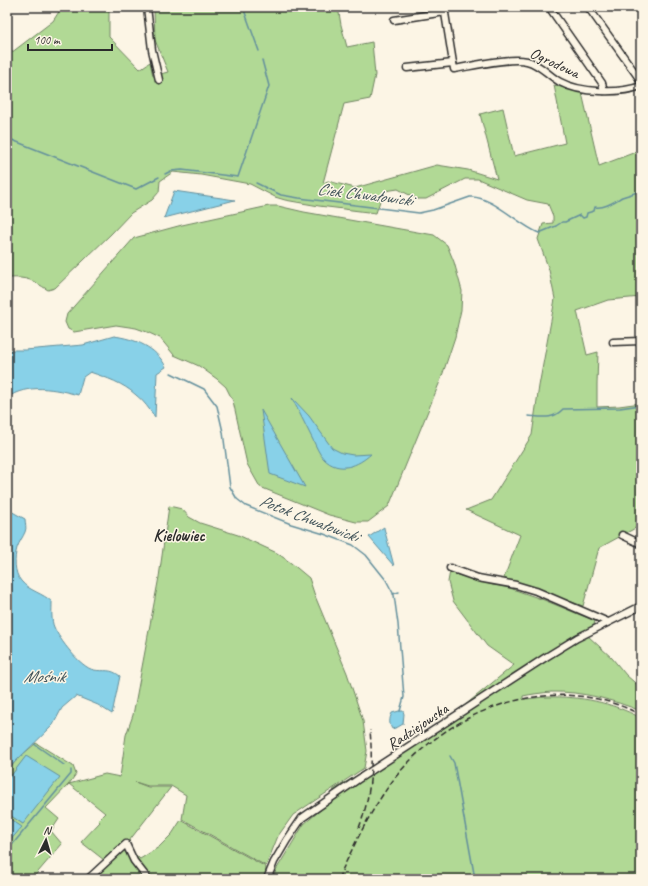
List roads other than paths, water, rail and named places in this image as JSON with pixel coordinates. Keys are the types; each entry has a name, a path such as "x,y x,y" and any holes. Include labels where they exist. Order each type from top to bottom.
{"street":[{"path":"147,7 152,50 159,80"},
{"name":"Ogrodowa","path":"549,7 602,83 604,91"},
{"path":"588,7 641,81"},
{"path":"394,20 445,10 453,63"},
{"name":"Ogrodowa","path":"407,68 453,63 454,69 510,60 525,60 536,64 566,85 578,88 604,91 622,91 641,86"},
{"path":"613,342 641,341"},
{"path":"622,535 641,544"},
{"path":"450,568 478,578 516,585 536,591 608,622"},
{"name":"Radziejowska","path":"266,879 274,862 302,818 357,780 528,668 577,638 641,606"},
{"path":"88,879 126,844 134,861 148,879"}],"water":[{"path":"174,191 235,200 164,218"},
{"path":"114,336 130,339 151,349 162,360 166,367 157,373 155,417 144,402 126,387 90,372 83,377 78,395 51,389 32,389 23,390 7,398 7,350 83,345"},
{"path":"292,398 309,416 332,448 342,453 353,455 371,454 360,462 348,467 330,464 319,452"},
{"path":"261,410 305,487 270,474"},
{"name":"Mośnik","path":"7,509 25,519 26,530 15,556 16,570 21,581 52,602 52,618 54,627 65,645 77,659 94,670 110,671 120,676 112,714 98,705 76,696 62,708 53,725 13,764 7,773"},
{"path":"384,528 394,566 369,537"},
{"path":"403,711 404,714 403,724 392,729 390,725 391,715 392,713"},
{"path":"26,756 60,777 23,824 7,813 7,781"},
{"path":"7,817 22,827 7,844"}],"waterway":[{"path":"243,7 259,51"},
{"path":"165,174 171,171 182,170 238,177 269,86 262,60"},
{"name":"Ciek Chwałowicki","path":"7,138 136,189 159,177"},
{"name":"Ciek Chwałowicki","path":"256,183 281,195 419,213 433,210 470,197 478,198 496,206 539,233 580,215 583,218 586,217 587,213 594,211 595,207 606,206 622,197 641,191"},
{"name":"Potok Chwałowicki","path":"171,373 204,389 217,406 223,432 230,487 237,499 246,506 291,524 353,545 366,555 386,580 394,595 398,624 404,697 400,711"},
{"path":"528,416 551,416 563,409 620,408 641,405"},
{"name":"Potok Chwałowicki","path":"393,594 399,592"},
{"path":"34,744 64,765"},
{"name":"Potok Chwałowicki","path":"450,756 454,763 475,879"},
{"path":"7,851 71,774 71,770"}],"railway":[{"path":"338,879 370,815 394,779 418,753 445,732 475,715 507,703 541,696 575,696 609,702 641,715"},
{"path":"359,828 369,792 371,767 370,730"}],"district":[{"name":"Kielowiec","path":"179,535"}]}
